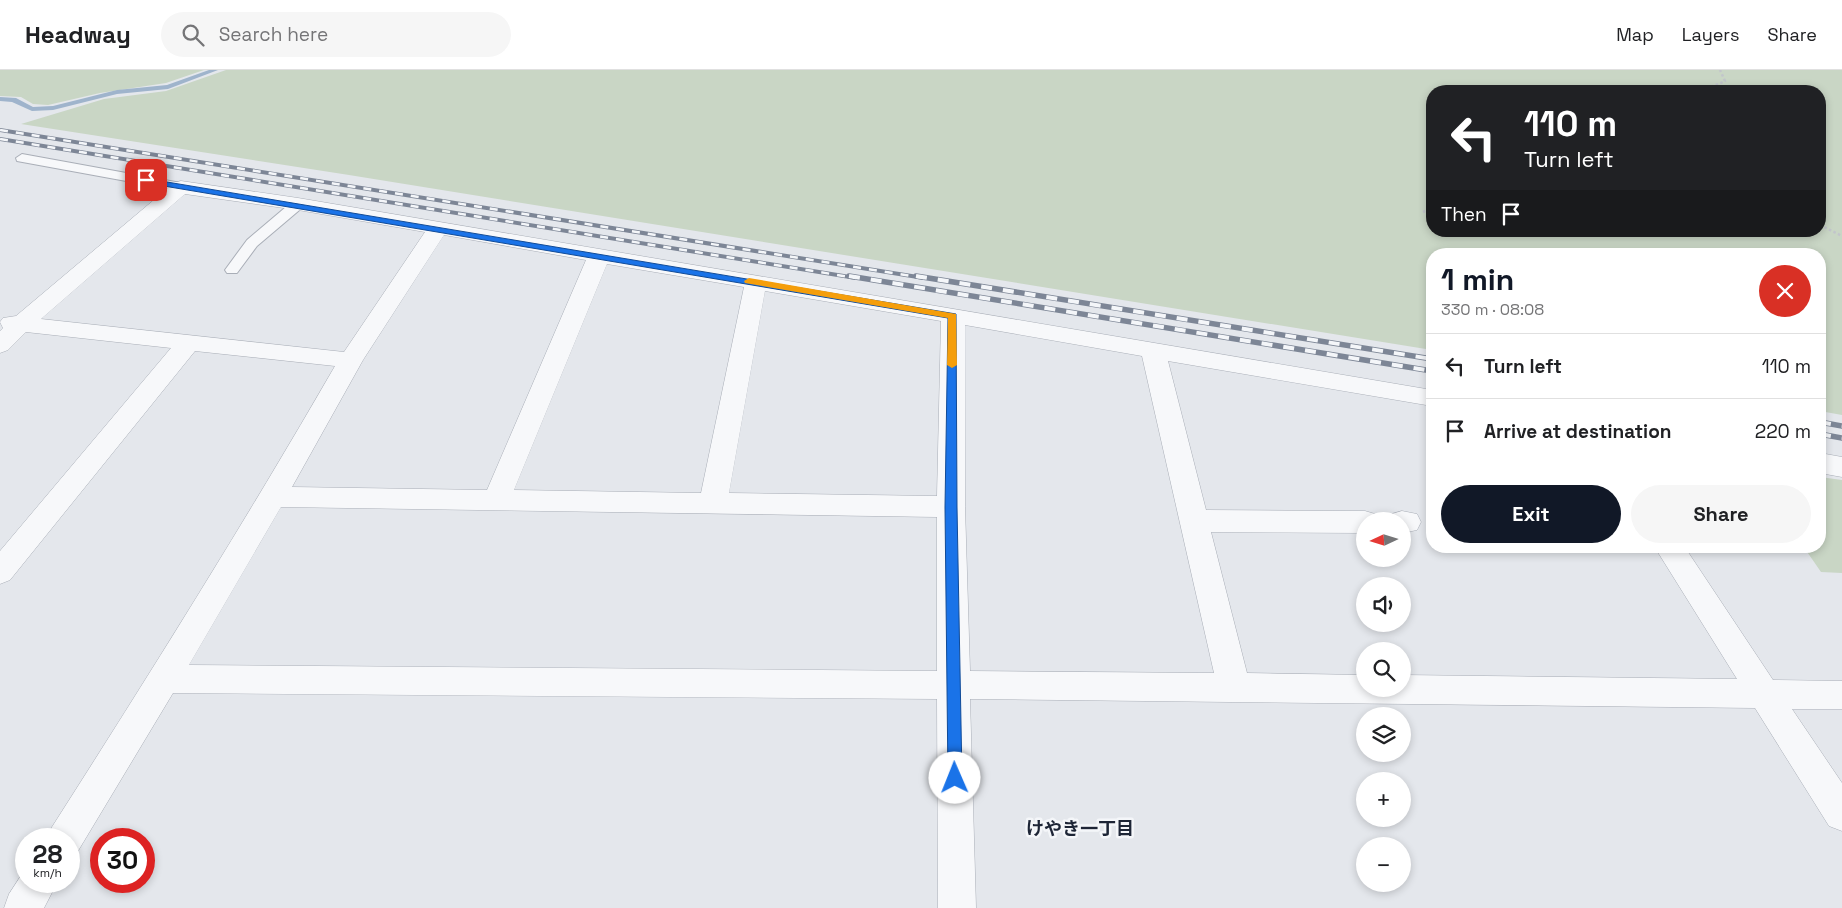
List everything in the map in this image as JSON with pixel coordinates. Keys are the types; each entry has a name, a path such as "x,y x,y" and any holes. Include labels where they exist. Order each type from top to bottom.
{"street":[{"path":"0,345 11,323 181,186 298,204 1426,397"},
{"path":"72,828 273,497 351,360 438,228"},
{"path":"496,500 599,256"},
{"path":"714,503 756,282"},
{"path":"952,316 951,507 957,908"},
{"path":"11,323 351,360"},
{"path":"0,572 189,342"},
{"path":"1153,350 1234,687"},
{"path":"1826,464 1842,467"},
{"path":"273,497 951,507"},
{"path":"1195,521 1356,522"},
{"path":"1673,553 1842,814"},
{"path":"164,679 1234,687 1842,695"},
{"path":"22,908 31,893"}],"lane":[{"path":"22,158 181,186"},
{"path":"232,270 252,243 298,204"}],"path":[{"path":"1716,85 1725,81 1720,70"},
{"path":"1826,228 1842,236"}],"green space":[{"path":"0,70 204,70 166,83 100,93 48,105 33,104 21,97 0,96"},
{"path":"226,70 1842,70 1842,415 1826,412 1826,248 1426,248 1426,349 349,175 21,124 104,99 166,91"},
{"path":"1826,478 1842,480 1842,573 1821,572 1808,553 1826,553"}],"waterway":[{"path":"0,99 13,100 32,109 53,108 117,92 168,87 215,70"}],"railway":[{"path":"0,130 924,278"},
{"path":"0,139 856,278"},
{"path":"849,276 1426,370"},
{"path":"916,276 1426,358"},
{"path":"1826,423 1842,426"},
{"path":"1826,435 1842,438"}],"slow traffic":[{"path":"749,281 952,316 952,365"}],"district":[{"name":"けやき一丁目","path":"1080,829"}],"route":[{"path":"146,180 298,204 952,316 951,507 955,778"}]}
